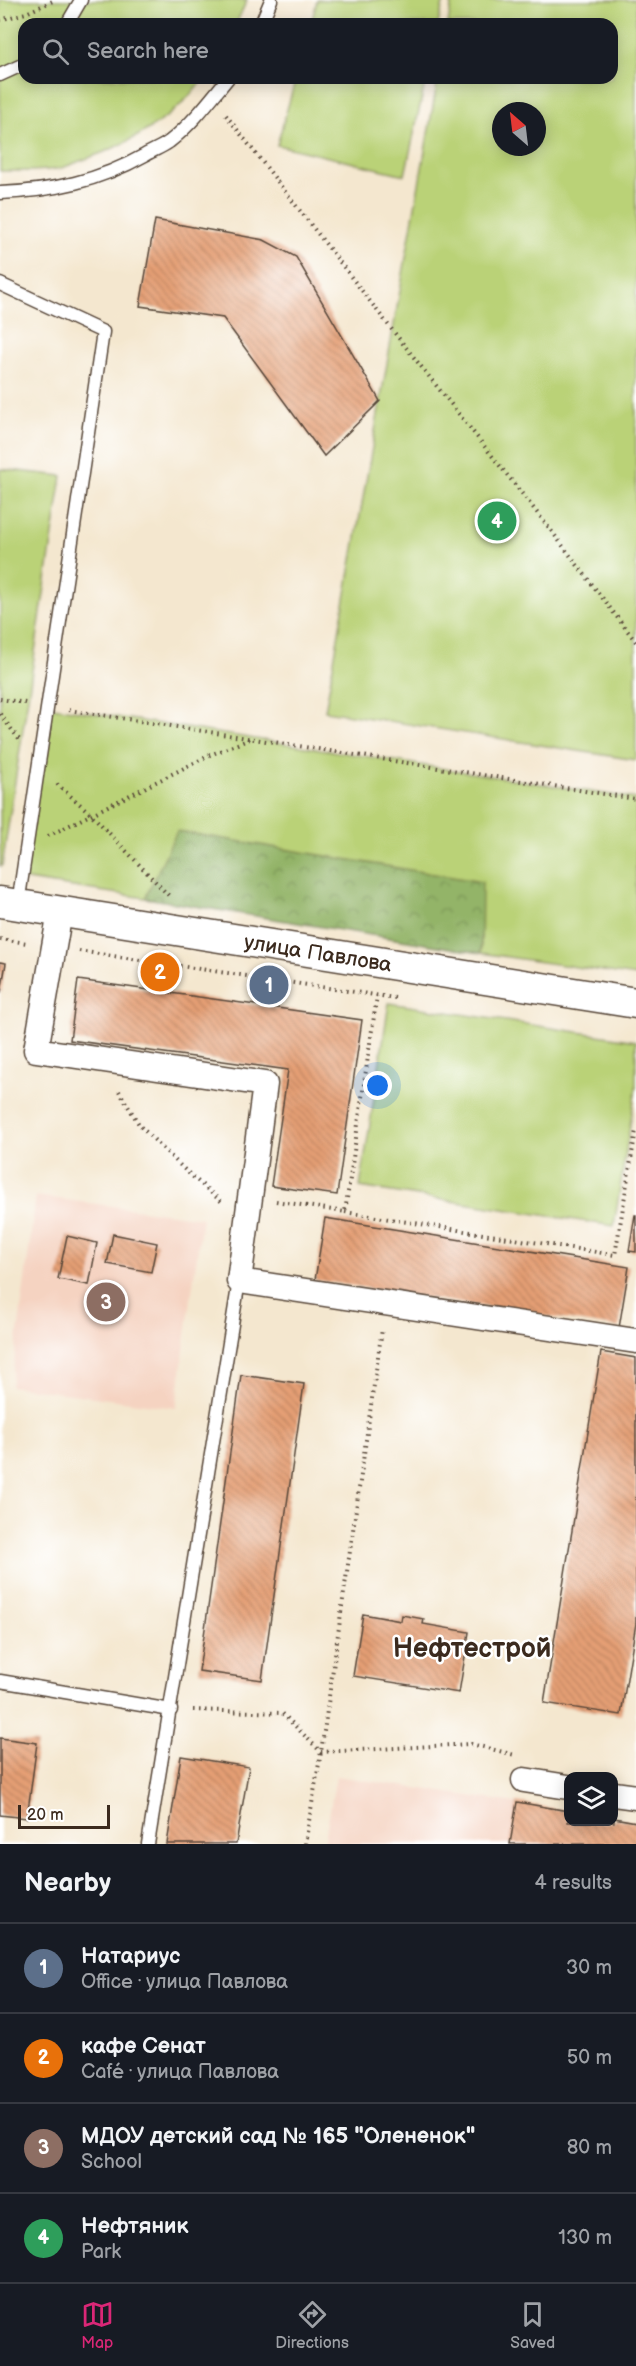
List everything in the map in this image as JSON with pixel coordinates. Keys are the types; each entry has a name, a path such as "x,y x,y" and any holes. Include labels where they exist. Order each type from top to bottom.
{"street":[{"name":"улица Павлова","path":"9,904 636,1003"},
{"path":"60,912 36,1050 265,1084 239,1281 636,1341"},
{"path":"524,1780 564,1786"},
{"path":"618,1795 636,1797"}],"lane":[{"path":"70,18 81,0"},
{"path":"264,18 271,0"},
{"path":"0,75 18,67"},
{"path":"0,194 33,192 81,183 123,167 168,142 203,109 223,84"},
{"path":"0,284 103,332 26,848 9,904"},
{"path":"148,1844 239,1281"},
{"path":"0,1681 171,1710"}],"path":[{"path":"0,20 26,13 55,0"},
{"path":"212,98 431,380 550,528 636,642"},
{"path":"0,699 636,799"},
{"path":"26,848 210,755 251,738"},
{"path":"38,767 91,814 176,903"},
{"path":"0,939 389,998"},
{"path":"345,1212 377,996"},
{"path":"114,1081 141,1126 186,1171 229,1209"},
{"path":"275,1201 615,1255 636,1130"},
{"path":"305,1844 321,1752 382,1328"},
{"path":"171,1710 282,1713 321,1752 471,1744 517,1755 524,1780"}],"shaded area":[{"path":"36,1196 202,1218 176,1408 11,1386"},
{"path":"336,1776 564,1810 564,1826 618,1826 618,1819 636,1822 636,1844 324,1844"}],"green space":[{"path":"0,0 247,0 239,18 18,18 18,84 199,84 179,106 150,129 100,154 63,168 42,171 0,171"},
{"path":"317,0 444,0 440,18 312,18"},
{"path":"452,0 636,0 636,760 325,711 437,84 618,84 618,18 449,18"},
{"path":"294,84 425,84 405,175 277,145"},
{"path":"0,469 62,476 2,866 0,866"},
{"path":"47,706 636,799 636,976 481,953 482,882 177,831 145,898 21,879"},
{"path":"176,831 483,882 481,953 145,898"},
{"path":"389,1003 636,1041 636,1088 614,1226 360,1187"}],"building":[{"path":"155,220 264,240 296,257 380,401 324,456 223,318 140,306"},
{"path":"0,962 6,963 1,992 0,992"},
{"path":"78,980 362,1020 337,1195 271,1186 288,1070 70,1040"},
{"path":"636,1215 636,1252 629,1251"},
{"path":"325,1218 629,1267 619,1328 315,1280"},
{"path":"113,1234 157,1243 151,1272 107,1264"},
{"path":"67,1236 97,1243 89,1285 58,1279"},
{"path":"601,1352 636,1358 636,1623 621,1715 544,1703"},
{"path":"241,1375 304,1384 262,1680 199,1671"},
{"path":"363,1614 401,1621 402,1615 424,1619 423,1624 469,1632 459,1693 353,1676"},
{"path":"0,1738 37,1743 27,1818 0,1815"},
{"path":"181,1756 249,1767 236,1844 167,1844"},
{"path":"517,1802 564,1810 564,1826 618,1826 618,1819 636,1822 636,1844 510,1844"}],"place":[{"name":"Нефтяник","path":"497,521"},
{"name":"кафе Сенат","path":"160,972"},
{"name":"Натариус","path":"269,985"},
{"name":"МДОУ детский сад № 165 \"Олененок\"","path":"106,1302"}],"district":[{"name":"Нефтестрой","path":"472,1648"}]}
